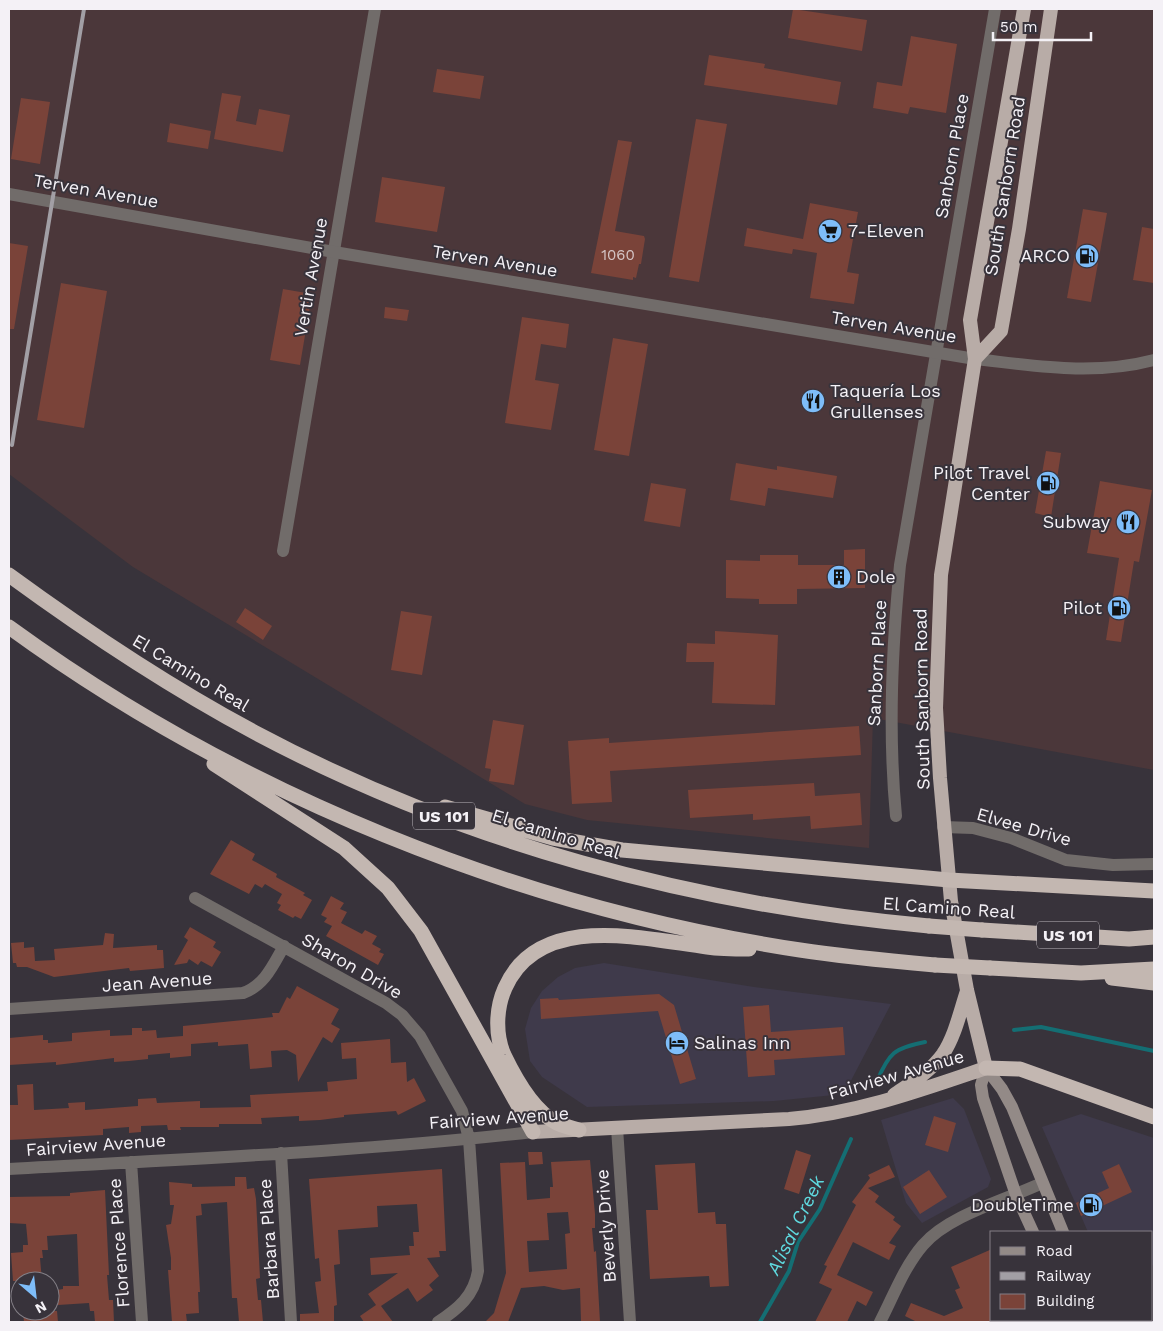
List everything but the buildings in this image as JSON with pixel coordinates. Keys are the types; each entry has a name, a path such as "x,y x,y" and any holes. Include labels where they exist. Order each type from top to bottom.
{"highway":[{"name":"South Sanborn Road","path":"986,1068 967,990 949,880 943,827 936,708 941,575 976,359 970,320 1024,9"},
{"name":"South Sanborn Road","path":"976,359 1001,331 1019,229 1051,9"},
{"name":"El Camino Real","path":"9,575 108,645 180,690 255,732 330,769 405,802 563,858 646,881 726,899 807,913 982,930 1129,939 1154,937"},
{"name":"US 101","path":"9,627 86,680 160,725 236,766 314,804 470,867 552,895 718,936 801,951 935,965 1081,973 1154,969"},
{"path":"160,725 240,782 344,848 388,888 421,931 533,1132"},
{"path":"330,769 482,819 589,846 949,880 1154,890"},
{"path":"578,1130 556,1123 535,1103 515,1074 501,1045 498,1013 504,992 514,973 529,957 558,942 598,936 646,938 709,948 801,951"},
{"path":"1081,973 1154,983"},
{"path":"885,1102 921,1075 942,1056 949,1043 967,990"},
{"path":"986,1068 1020,1069 1154,1117"},
{"name":"Fairview Avenue","path":"533,1132 802,1118 832,1114 885,1102 986,1068"}],"main road":[{"name":"South Sanborn Road","path":"986,1068 1002,1089 1012,1107 1063,1231"},
{"name":"South Sanborn Road","path":"986,1068 981,1085 983,1098 1016,1195 1033,1231"}],"street":[{"name":"Vertin Avenue","path":"283,551 375,9"},
{"name":"Sanborn Place","path":"896,816 891,732 894,630 900,565 995,9"},
{"name":"Terven Avenue","path":"9,194 334,252 976,359 1071,370 1126,367 1154,360"},
{"name":"Elvee Drive","path":"943,827 973,828 1011,838 1066,860 1114,865 1154,864"},
{"name":"Sharon Drive","path":"195,898 375,996 395,1010 413,1027 427,1046 456,1096 469,1139 477,1276 467,1298 438,1322"},
{"name":"Jean Avenue","path":"9,1009 243,993 256,986 266,977 284,946"},
{"name":"Beverly Drive","path":"617,1128 630,1322"},
{"name":"Fairview Avenue","path":"9,1169 281,1153 469,1139 533,1132"},
{"name":"Barbara Place","path":"281,1153 292,1322"},
{"name":"Florence Place","path":"131,1162 142,1322"},
{"path":"880,1322 908,1268 930,1238 964,1217 1042,1183"}],"shaded area":[{"path":"9,9 1154,9 1154,770 873,718 869,848 587,820 525,804 133,567 9,474"},
{"path":"604,963 754,987 891,1004 844,1094 774,1101 587,1107 542,1077 530,1061 525,1029 531,1008 542,991 558,977 575,968"},
{"path":"953,1098 964,1109 991,1179 988,1187 922,1223 906,1203 881,1120"},
{"path":"1081,1114 1154,1138 1153,1264 1153,1231 1088,1231 1042,1127"}],"waterway":[{"name":"Alisal Creek","path":"1014,1030 1041,1027 1154,1051"},
{"name":"Alisal Creek","path":"877,1081 885,1064 894,1053 906,1047 925,1042"},
{"name":"Alisal Creek","path":"760,1322 789,1271 798,1242 820,1209 851,1139"}],"railway":[{"path":"12,445 84,9"}],"place":[{"name":"7-Eleven","path":"830,231"},
{"name":"ARCO","path":"1087,256"},
{"name":"Taquería Los Grullenses","path":"813,401"},
{"name":"Pilot Travel Center","path":"1048,483"},
{"name":"Subway","path":"1128,522"},
{"name":"Dole","path":"839,577"},
{"name":"Pilot","path":"1119,608"},
{"name":"Salinas Inn","path":"677,1043"},
{"name":"DoubleTime","path":"1091,1205"}]}
